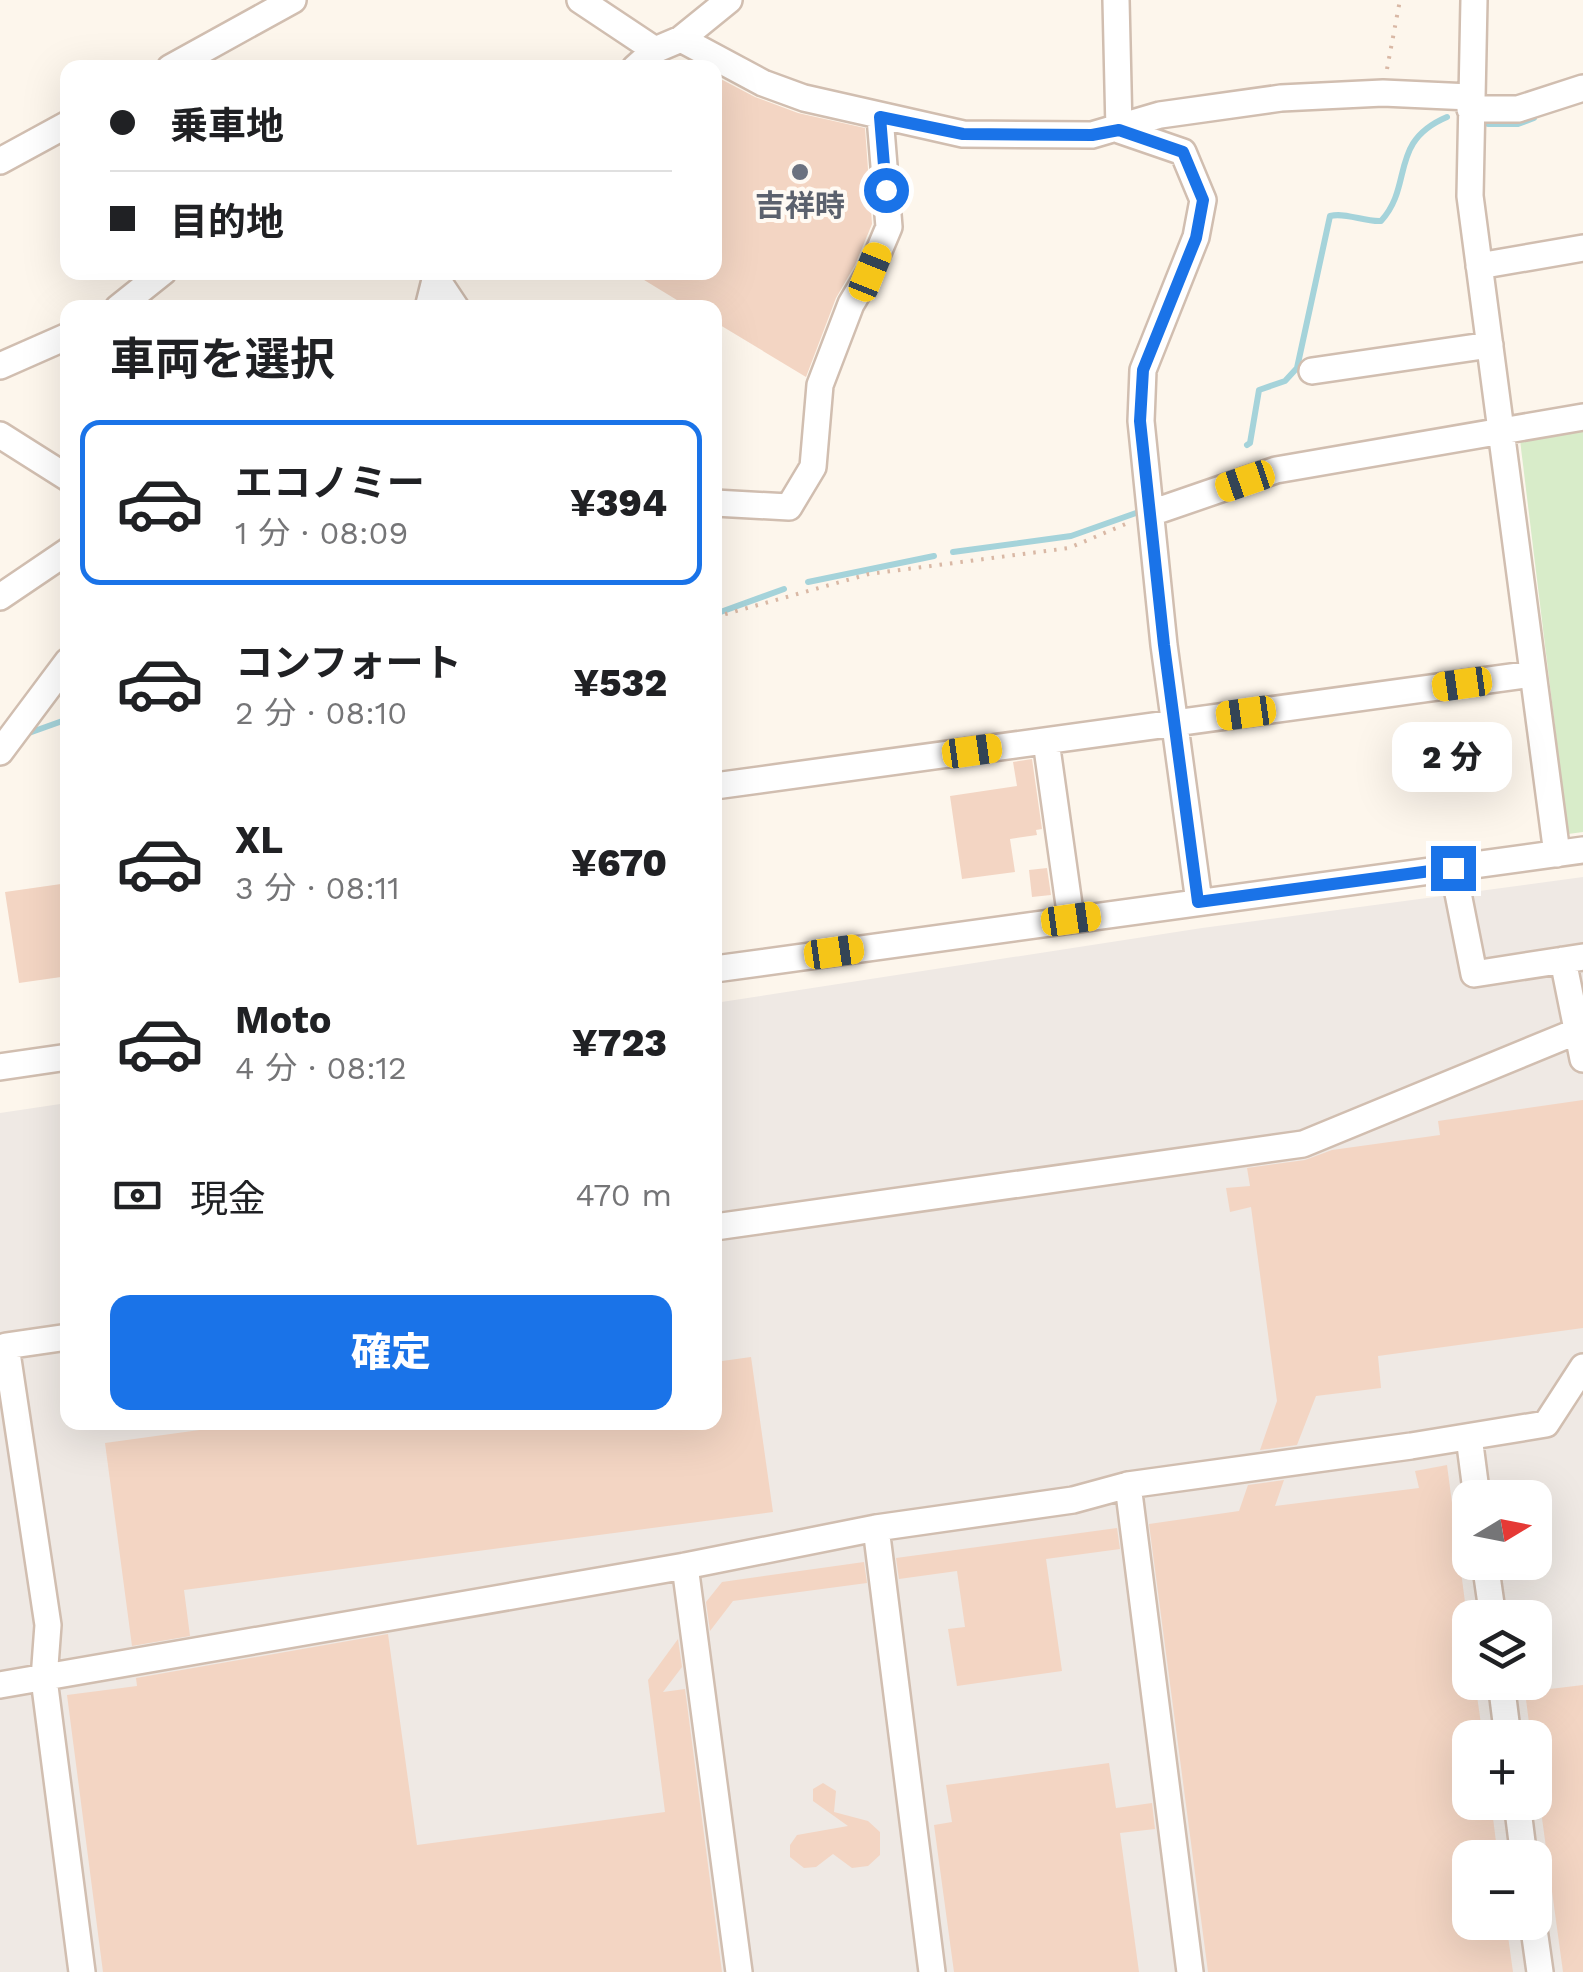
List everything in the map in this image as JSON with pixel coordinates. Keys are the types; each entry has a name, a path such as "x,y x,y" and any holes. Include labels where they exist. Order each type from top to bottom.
{"street":[{"path":"184,60 293,0"},
{"path":"580,0 656,50"},
{"path":"644,60 681,39 729,0"},
{"path":"1116,0 1119,130"},
{"path":"1474,0 1470,196 1557,854"},
{"path":"681,39 720,60"},
{"path":"722,61 764,84 804,98 963,134 1092,135 1160,115 1281,98 1383,93 1518,109 1583,88"},
{"path":"722,504 789,507 813,466 820,385 851,304 870,272 889,226 880,117"},
{"path":"0,161 60,128"},
{"path":"1119,130 1183,152 1203,200 1196,238 1143,370 1140,421 1198,902"},
{"path":"1480,266 1583,248"},
{"path":"128,300 153,280"},
{"path":"0,366 60,340"},
{"path":"1312,371 1490,344"},
{"path":"1151,513 1276,470 1583,417"},
{"path":"0,435 60,473"},
{"path":"3,590 60,555"},
{"path":"0,752 60,672"},
{"path":"722,785 1534,674"},
{"path":"1046,741 1071,919"},
{"path":"722,967 1583,850"},
{"path":"1453,868 1474,974 1573,958 1583,1059"},
{"path":"722,1226 1303,1144 1580,1030"},
{"path":"0,1067 60,1059"},
{"path":"60,1338 6,1346 48,1625 44,1679 82,1972"},
{"path":"0,1685 686,1566 876,1528 1546,1424 1583,1367"},
{"path":"1468,1437 1474,1480"},
{"path":"1128,1486 1190,1972"},
{"path":"876,1528 932,1972"},
{"path":"686,1566 739,1972"},
{"path":"1536,1940 1540,1972"}],"path":[{"path":"1383,93 1400,0"},
{"path":"722,615 869,574 1070,548 1151,513"}],"shaded area":[{"path":"1583,877 1583,1972 0,1972 0,1113 60,1104 60,1430 722,1430 722,1002 1202,928"}],"green space":[{"path":"1583,429 1583,832 1568,834 1520,440"}],"building":[{"name":"吉祥時","path":"722,80 798,113 865,128 872,224 836,298 806,377 722,326 722,300 677,300 644,280 722,280"},
{"path":"1032,759 1042,829 1036,830 1037,835 1010,839 1015,872 962,879 950,796 1017,786 1013,762"},
{"path":"1047,868 1051,895 1032,897 1029,870"},
{"path":"60,884 60,977 19,983 5,892"},
{"path":"1583,1100 1583,1328 1378,1356 1381,1388 1316,1396 1297,1445 1260,1450 1277,1401 1251,1207 1230,1212 1226,1188 1250,1186 1247,1168 1305,1160 1332,1150 1440,1135 1438,1121"},
{"path":"751,1357 773,1512 184,1590 190,1636 132,1646 105,1443 199,1430 722,1430 722,1361"},
{"path":"1447,1465 1452,1503 1452,1580 1462,1580 1465,1600 1452,1600 1452,1700 1478,1700 1480,1720 1452,1720 1452,1820 1493,1820 1496,1840 1452,1840 1452,1940 1509,1940 1513,1972 1208,1972 1149,1524 1239,1511 1248,1485 1284,1480 1275,1506 1419,1488 1415,1471"},
{"path":"1117,1528 1120,1549 1046,1559 1062,1671 957,1686 948,1629 965,1627 957,1571 899,1579 896,1558"},
{"path":"864,1562 867,1583 733,1601 710,1631 706,1602 722,1582"},
{"path":"388,1634 417,1845 665,1812 648,1680 678,1639 682,1667 663,1692 685,1689 722,1972 103,1972 67,1695 137,1686 136,1678"},
{"path":"1583,1685 1583,1972 1563,1972 1552,1891 1552,1840 1545,1840 1542,1820 1552,1820 1552,1720 1529,1720 1526,1700 1552,1700 1552,1689"},
{"path":"1109,1763 1116,1808 1152,1803 1155,1829 1120,1833 1139,1972 954,1972 934,1825 952,1822 946,1785"},
{"path":"823,1783 836,1791 834,1812 868,1821 880,1832 880,1855 868,1866 852,1868 833,1854 816,1867 804,1868 790,1857 790,1845 797,1835 848,1826 813,1801 813,1789"}],"waterway":[{"path":"1247,445 1259,390 1285,381 1297,368 1330,216 1381,221 1397,193 1416,139 1447,117"},
{"path":"1488,124 1518,124 1534,118"},
{"path":"953,552 1071,536 1136,513"},
{"path":"808,582 934,556"},
{"path":"722,611 784,589"},
{"path":"26,734 60,722"}],"place":[{"name":"吉祥時","path":"800,172"}],"route":[{"path":"886,190 880,117 963,134 1092,135 1119,130 1183,152 1203,200 1196,238 1143,370 1140,421 1198,902 1453,868"}]}
